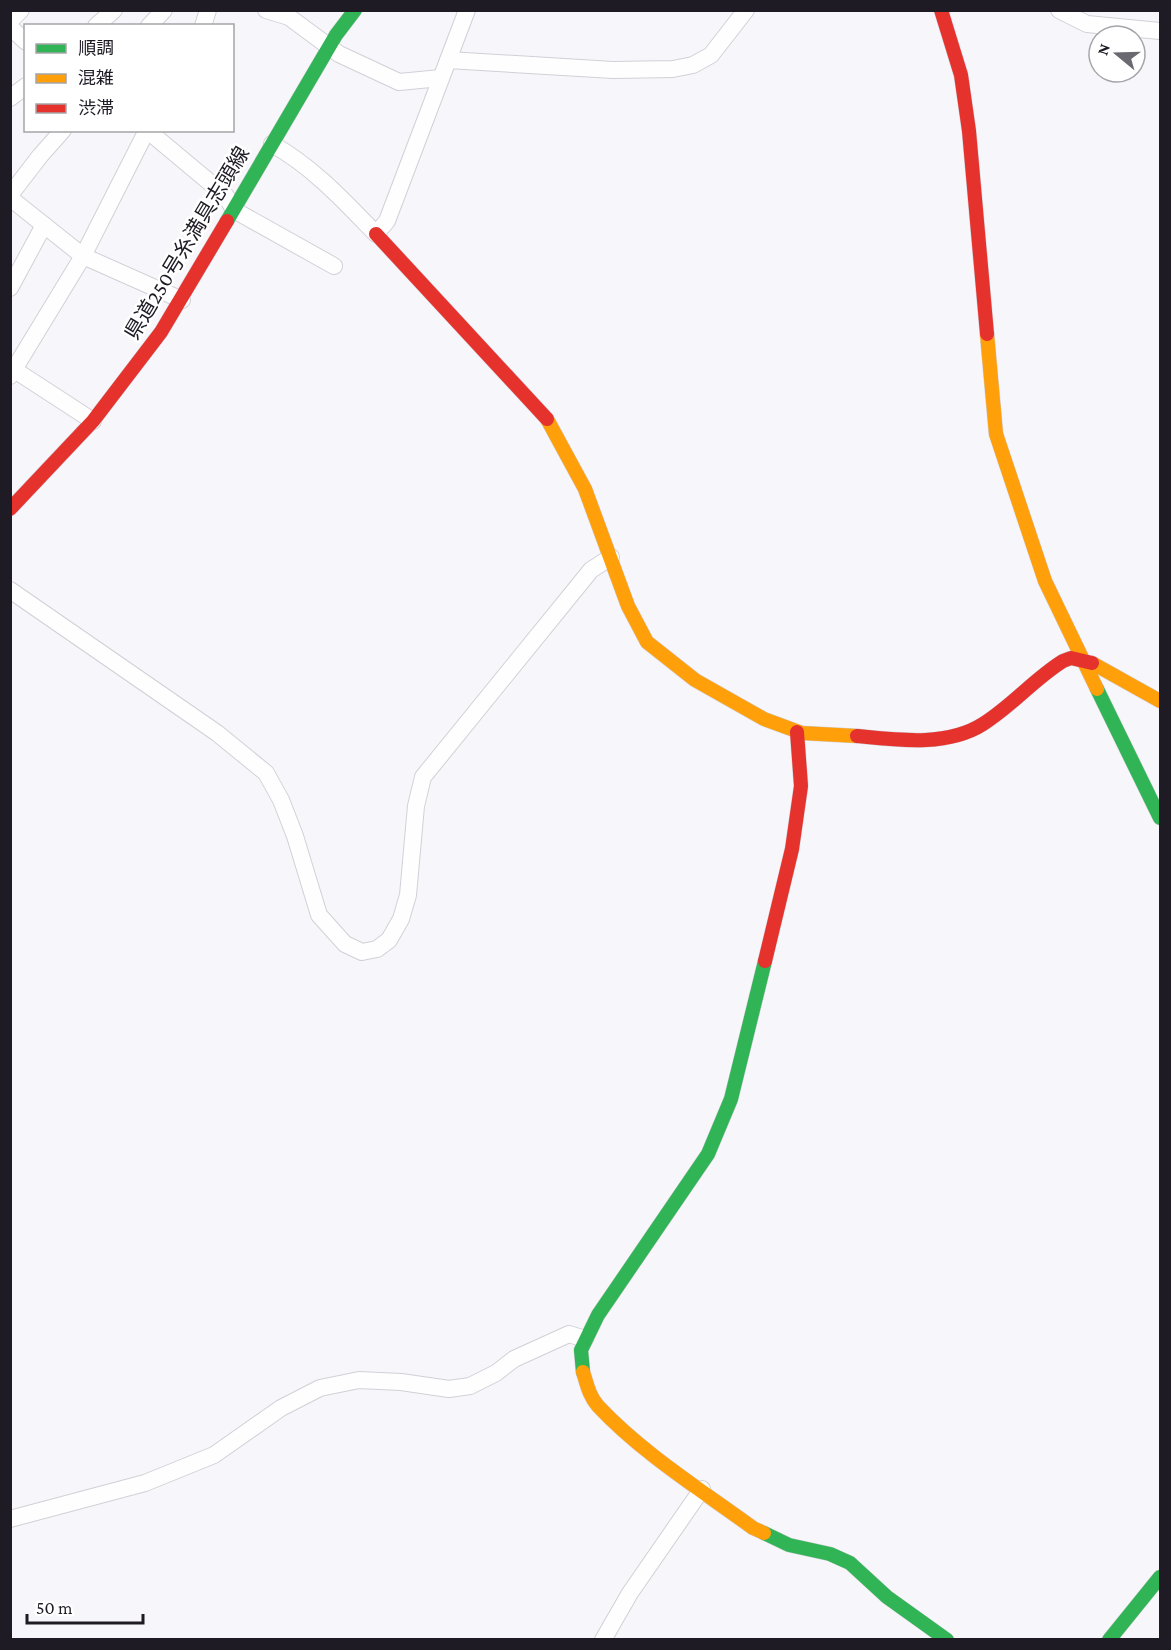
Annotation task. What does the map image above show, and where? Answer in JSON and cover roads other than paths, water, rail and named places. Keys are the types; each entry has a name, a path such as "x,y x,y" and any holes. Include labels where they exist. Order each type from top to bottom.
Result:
{"street":[{"path":"10,21 21,10"},
{"path":"98,24 114,10"},
{"path":"151,24 164,10"},
{"path":"266,10 289,17 324,40 329,47 399,82 441,78"},
{"name":"県道250号糸満具志頭線","path":"10,509 93,421 131,374 182,300 329,47 355,10"},
{"path":"376,234 387,221 467,10"},
{"path":"448,60 613,70 673,69 693,65 711,55 746,10"},
{"path":"940,10 961,75 969,131 996,434 1045,581 1161,818"},
{"path":"1059,10 1087,24 1161,31"},
{"path":"10,27 24,40"},
{"path":"10,98 24,88"},
{"path":"61,132 40,156 10,197 83,256 182,300"},
{"path":"93,421 12,371 83,256 146,132"},
{"path":"149,132 226,196 234,210 334,266"},
{"path":"272,144 289,153 322,179 540,408 562,440 638,624 658,654 686,675 763,718 797,732 872,738 917,739 956,735 990,720 1056,663 1071,658 1109,671 1161,701"},
{"path":"10,288 44,225"},
{"path":"10,590 217,733 266,773 285,809 319,915 345,944 363,952 377,949 389,940 401,919 408,895 416,806 423,777 591,570 610,557"},
{"path":"797,732 801,786 792,849 731,1100 708,1154 598,1316 581,1350 581,1365 589,1394 597,1405 648,1450 747,1523 771,1537 789,1545 830,1554 850,1563 887,1597 947,1640"},
{"path":"10,1519 145,1483 214,1455 281,1408 320,1388 359,1380 401,1382 448,1389 470,1386 496,1374 514,1359 569,1334 585,1339"},
{"path":"603,1640 630,1593 702,1489"},
{"path":"1109,1640 1161,1577"}]}
